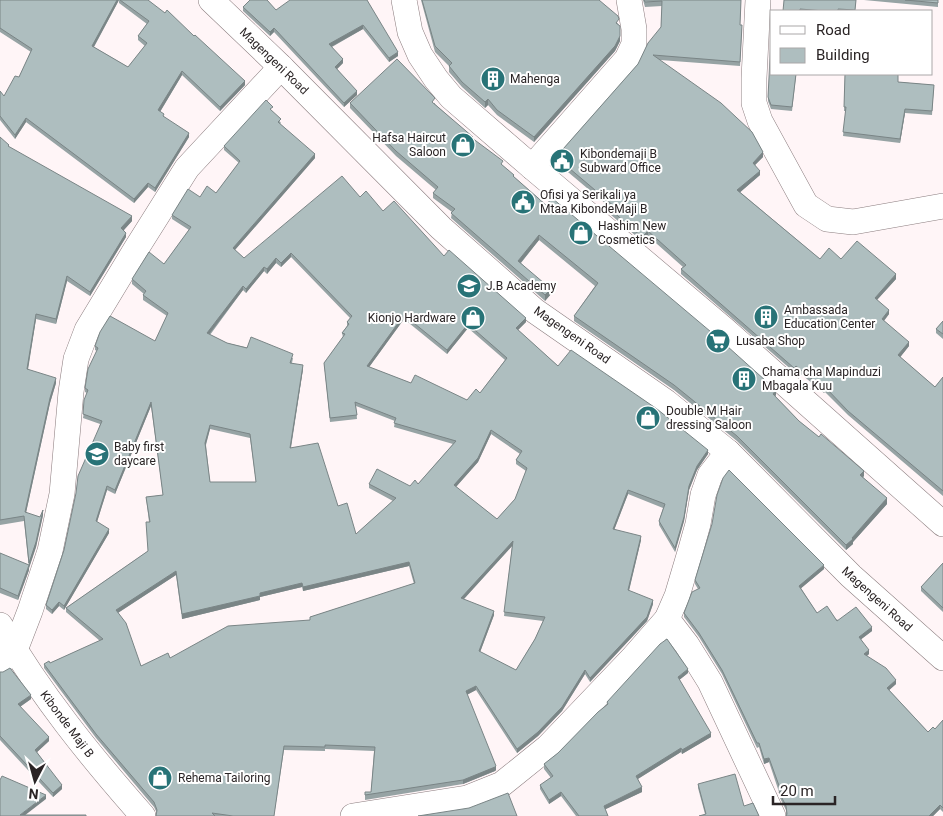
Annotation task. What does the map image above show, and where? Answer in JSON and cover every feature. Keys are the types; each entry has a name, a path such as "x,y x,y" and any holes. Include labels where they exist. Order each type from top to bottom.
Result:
{"street":[{"name":"Magengeni Road","path":"211,0 281,67 441,228 514,293 571,338 610,362 666,402 728,452 851,576 943,658"},
{"path":"404,0 410,32 420,55 451,97 726,330 943,524"},
{"path":"532,167 627,59 634,44 634,29 629,0"},
{"path":"758,0 754,103 760,121 806,205 827,219 853,222 943,206"},
{"path":"7,656 30,611 50,551 62,494 71,392 76,359 87,330 187,168 281,67"},
{"path":"352,816 467,798 502,784 548,747 666,619 677,596 698,524 703,495 710,476 728,452"},
{"path":"666,619 687,645 710,682 773,816"},
{"name":"Kibonde Maji B","path":"0,625 7,656 143,816"}],"building":[{"path":"0,0 117,0 92,46 128,67 147,43 138,36 149,21 120,0 148,0 165,13 167,10 245,81 220,107 182,71 158,110 164,114 163,116 189,133 155,188 148,183 134,199 26,118 15,135 0,116 0,91 4,96 15,76 19,77 32,49 0,28"},
{"path":"250,0 267,0 276,10 290,0 367,0 398,52 389,58 363,25 329,44 343,59 335,67 357,91 344,103 274,28 270,32 243,7"},
{"path":"422,0 599,0 618,16 619,19 616,23 620,26 620,36 615,46 534,137 497,110 488,99 485,102 462,82 449,66 452,63 435,46"},
{"path":"644,0 741,0 740,62 653,55 721,103 752,132 763,152 753,163 760,171 737,190 820,259 829,248 841,259 857,241 896,274 875,298 889,310 882,319 909,342 898,355 935,387 943,377 943,491 848,411 825,387 824,389 796,366 794,368 681,269 686,265 648,231 642,237 611,210 615,207 556,157 638,64 648,43 661,27 662,1 645,2"},
{"path":"784,0 856,0 855,10 783,10"},
{"path":"905,0 938,0 938,3"},
{"path":"770,58 770,75 796,75 792,107 771,105 768,97"},
{"path":"397,59 435,98 432,102 472,138 503,161 501,164 513,176 546,205 552,198 717,337 776,390 773,394 799,421 819,437 821,434 864,471 860,475 887,498 853,539 846,545 737,436 674,385 574,316 598,283 539,235 518,261 551,289 545,295 451,213 455,209 433,193 438,187 396,151 350,103"},
{"path":"845,75 898,75 898,82 934,85 932,111 905,109 900,139 843,132 846,107 844,107"},
{"path":"266,100 273,107 270,109 281,119 278,122 315,154 233,248 244,258 342,176 360,197 366,191 383,211 394,201 444,256 449,250 526,318 516,328 558,366 571,350 657,409 708,450 697,466 689,486 684,517 675,548 659,521 665,504 628,490 613,529 641,536 628,590 653,600 647,617 590,678 585,670 562,707 538,732 517,749 476,686 466,691 495,767 463,780 365,795 365,792 371,792 375,747 284,746 274,816 233,816 212,813 215,816 156,816 157,810 154,802 96,734 44,664 103,639 66,608 148,551 146,522 150,522 146,497 163,495 151,402 115,490 107,486 96,521 109,529 64,606 59,602 52,610 46,605 64,550 78,476 102,421 83,414 84,400 88,390 85,388 88,369 98,348 95,346 100,332 110,316 155,341 168,313 143,295 146,291 132,279 149,252 164,264 191,227 172,215 188,189 200,197 207,186 216,193 240,161 224,146","holes":["291,253 352,316 342,333 345,334 324,363 330,418 357,415 355,402 396,418 394,423 456,441 418,484 415,480 410,486 377,469 369,484 396,498 356,534 347,503 338,506 318,443 290,448 303,365 290,363 293,354 251,337 247,348 227,343 207,333 243,286 246,289 264,267 267,269 276,258 281,263","404,315 447,350 468,324 507,358 480,393 476,389 467,400 415,375 411,383 367,366","210,425 250,434 256,482 210,482 205,443","491,430 522,451 516,460 527,468 515,499 497,519 454,485 478,458","513,541 504,612 545,617 535,639 516,670 479,651 494,611 461,598","409,562 415,583 310,617 310,620 228,626 170,658 168,653 141,666 126,623 116,610 176,571 182,614 260,596 260,593 302,583 303,587"]},
{"path":"0,137 8,146 132,216 121,228 126,233 90,292 67,276 56,319 36,314 27,369 56,378 25,512 40,517 43,510 29,563 24,516 0,520"},
{"path":"943,321 943,334 936,329"},
{"path":"729,470 824,565 799,586 817,613 827,606 837,621 856,607 872,627 859,637 869,650 864,654 886,668 896,680 887,688 928,732 933,727 935,729 943,720 943,808 940,805 929,816 786,816 786,806 779,792 781,791 769,758 764,759 759,743 757,743 722,670 684,613 692,592 700,588 695,580 712,524 717,495 723,478"},
{"path":"0,553 29,565 18,596 0,588"},
{"path":"943,563 943,608 921,587"},
{"path":"667,639 688,669 678,677 711,733 682,750 681,748 636,776 642,787 604,806 608,816 579,816 561,792 549,800 540,785 553,776 544,764 558,753 608,704 607,702 660,644"},
{"path":"10,668 31,695 18,704 49,737 35,750 62,785 53,793 0,736 0,672"},
{"path":"735,774 744,806 753,803 759,816 699,816 706,814 698,784"},
{"path":"2,776 46,795 20,815 86,816 0,816 0,780"},
{"path":"508,793 517,816 418,816 469,808"}],"place":[{"name":"Mahenga","path":"493,79"},
{"name":"Hafsa Haircut Saloon","path":"463,145"},
{"name":"Kibondemaji B Subward Office","path":"562,161"},
{"name":"Ofisi ya Serikali ya Mtaa KibondeMaji B","path":"523,202"},
{"name":"Hashim New Cosmetics","path":"581,233"},
{"name":"J.B Academy","path":"469,286"},
{"name":"Ambassada Education Center","path":"766,317"},
{"name":"Kionjo Hardware","path":"473,318"},
{"name":"Lusaba Shop","path":"718,341"},
{"name":"Chama cha Mapinduzi Mbagala Kuu","path":"744,379"},
{"name":"Double M Hair dressing Saloon","path":"648,418"},
{"name":"Baby first daycare","path":"97,454"},
{"name":"Rehema Tailoring","path":"160,778"}]}
